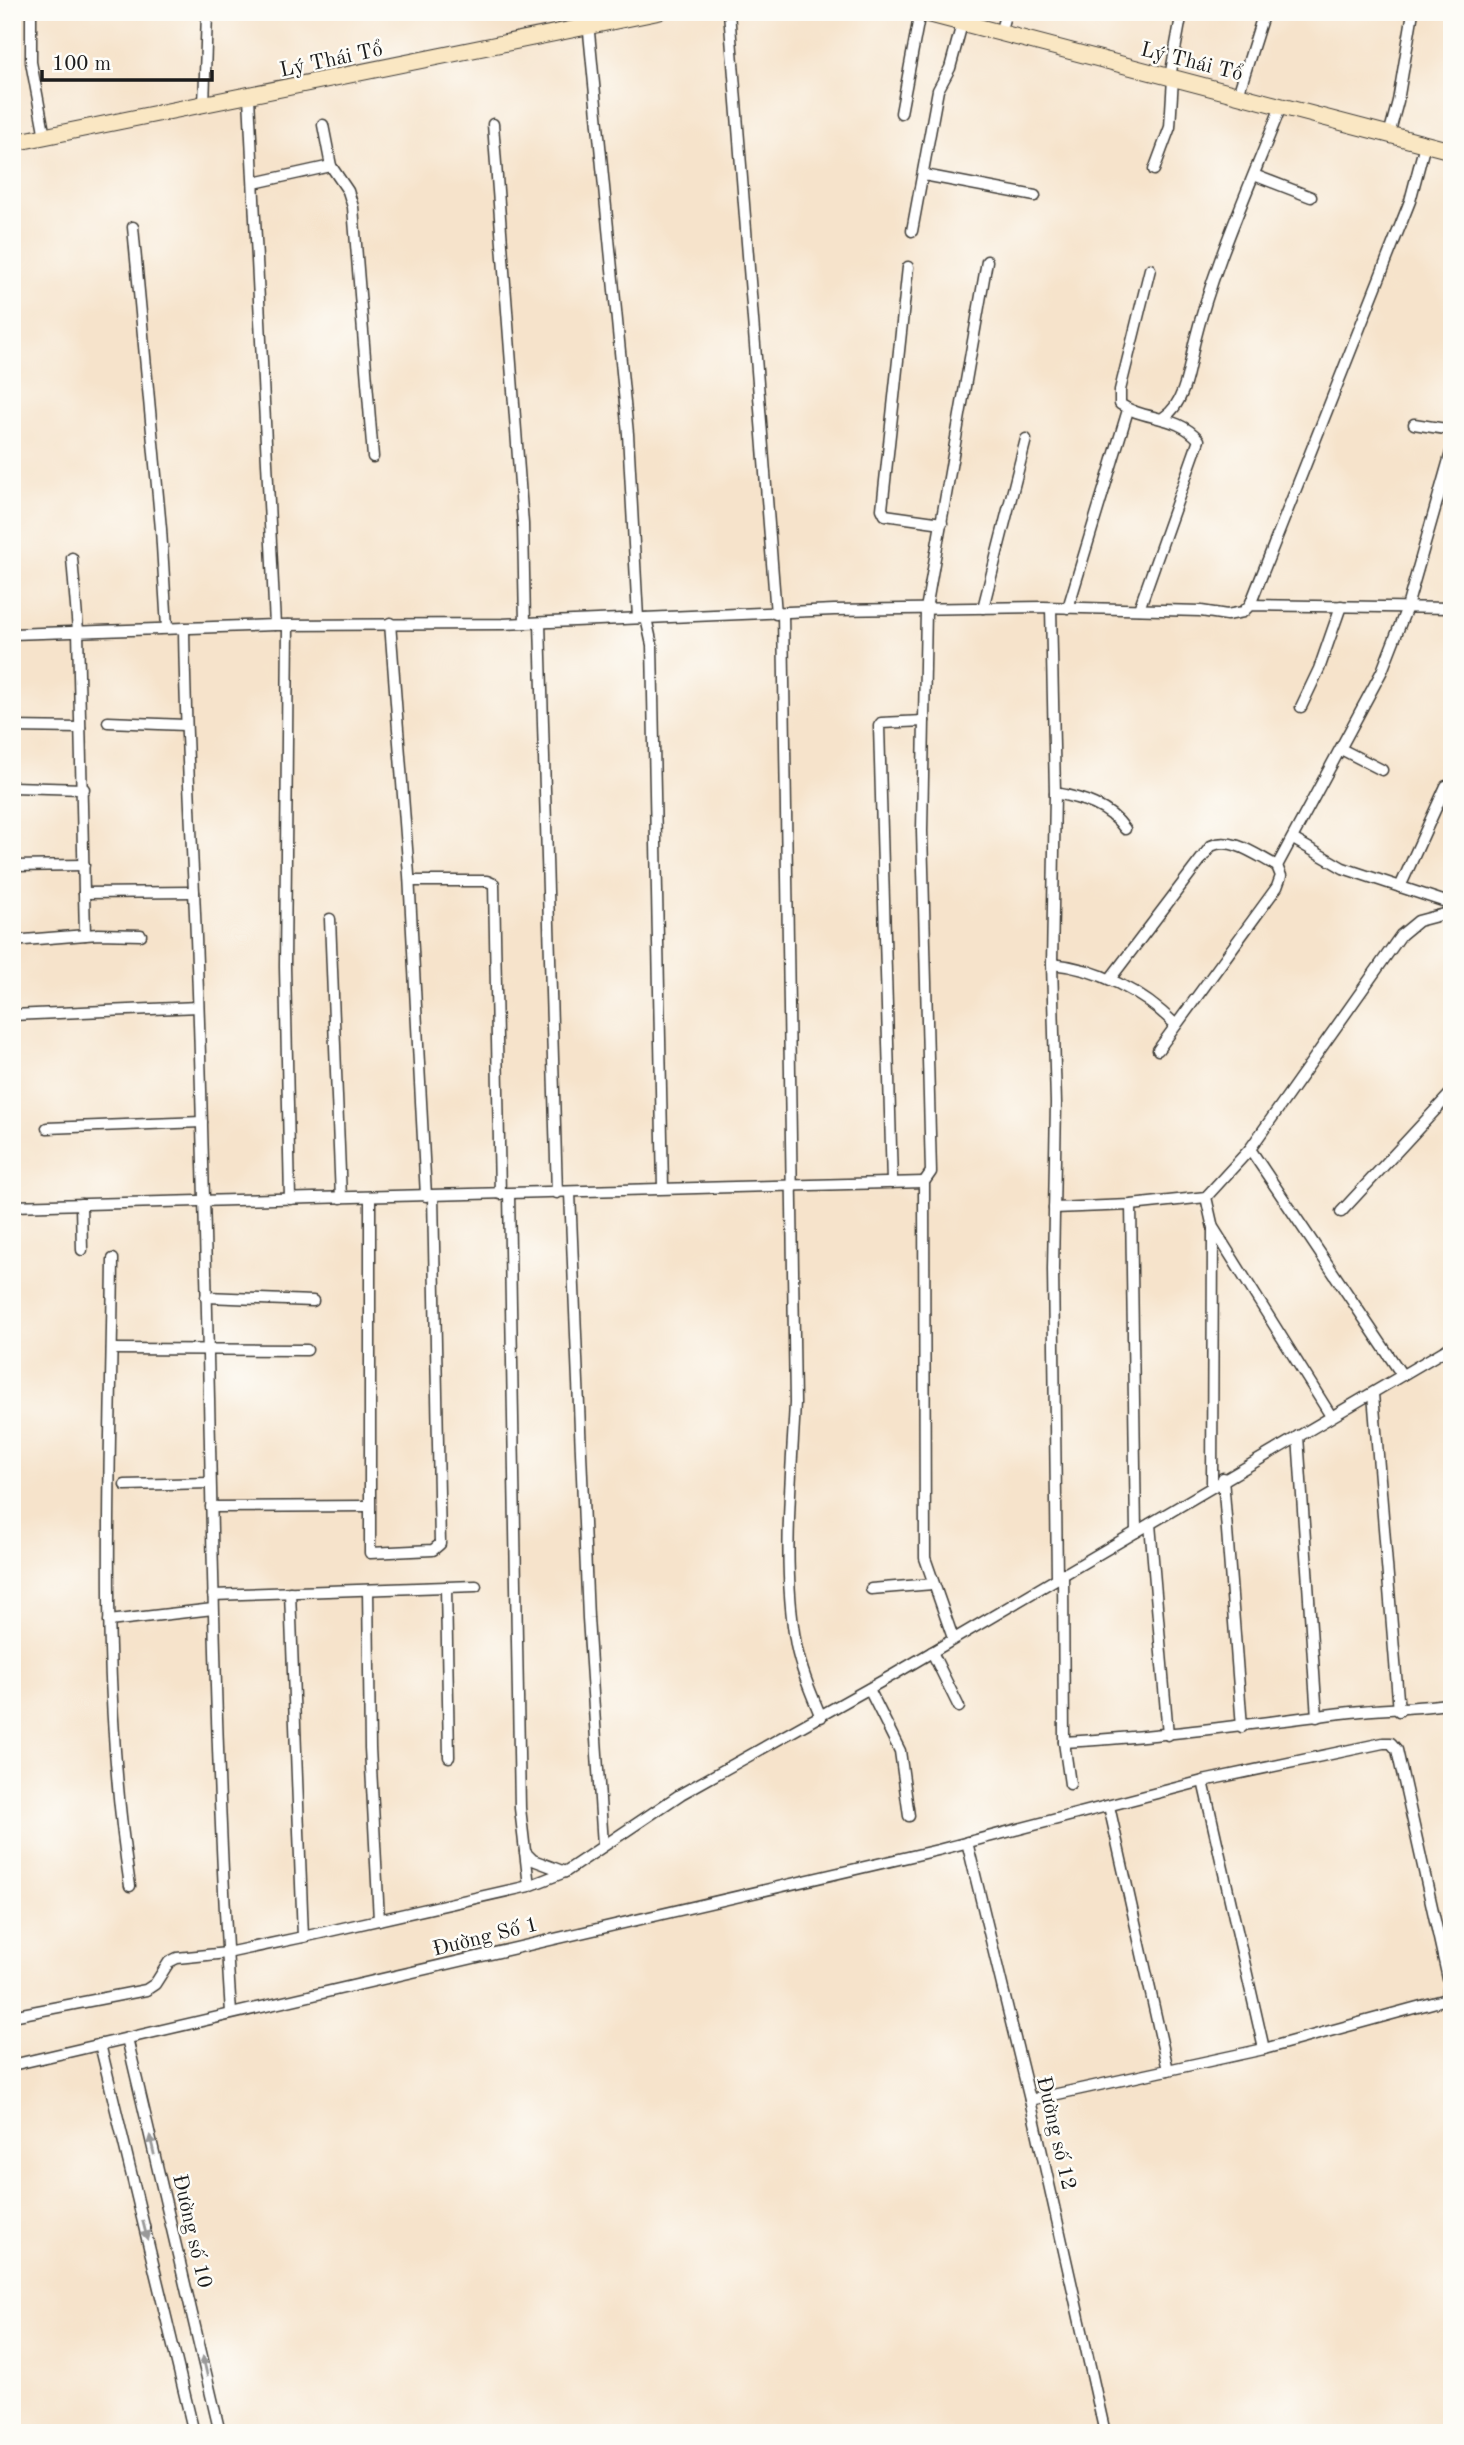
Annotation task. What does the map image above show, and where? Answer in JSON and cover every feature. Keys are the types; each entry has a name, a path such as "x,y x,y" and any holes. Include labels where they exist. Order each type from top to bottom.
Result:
{"main road":[{"name":"Lý Thái Tổ","path":"12,143 249,97 589,20 658,12"},
{"name":"Lý Thái Tổ","path":"924,13 1452,151"}],"street":[{"path":"32,12 32,62 46,137"},
{"path":"204,106 207,12"},
{"path":"729,12 780,614 795,1403 789,1528 791,1608 800,1662 821,1717"},
{"path":"1000,33 1006,12"},
{"path":"1154,170 1170,127 1171,78 1182,12"},
{"path":"1238,95 1264,12"},
{"path":"1389,135 1398,101 1413,12"},
{"path":"901,113 924,13"},
{"path":"589,20 628,434 642,618 652,645 663,1188"},
{"path":"912,231 938,90 950,68 962,23"},
{"path":"249,97 275,625"},
{"path":"1164,417 1172,412 1183,388 1204,305 1281,106"},
{"path":"493,124 523,524 525,623"},
{"path":"323,125 331,166 348,191 353,206 373,457"},
{"path":"12,634 275,625 525,623 926,609 1139,609 1201,611 1227,615 1243,612 1250,605 1410,201 1425,144"},
{"path":"254,183 331,166"},
{"path":"924,175 1035,196"},
{"path":"1254,175 1311,197"},
{"path":"133,227 161,529 167,628"},
{"path":"953,1638 926,1567 925,1544 924,1182 931,1172 922,831 926,609 987,261"},
{"path":"908,267 881,509 885,515 903,520 942,523"},
{"path":"1139,609 1199,440 1164,417 1128,410 1120,404 1120,390 1150,269"},
{"path":"1068,608 1128,410"},
{"path":"1415,424 1452,430"},
{"path":"983,608 1026,439"},
{"path":"1277,866 1382,671 1407,607 1452,449"},
{"path":"72,558 78,631 84,789 85,935"},
{"path":"1250,605 1452,608"},
{"path":"1301,707 1319,669 1341,606"},
{"path":"1051,608 1055,793 1052,964 1056,1103 1054,1208 1064,1742 1070,1784"},
{"path":"540,622 557,1193"},
{"path":"370,1197 370,1553 433,1550 440,1546 429,1196 410,881 390,623"},
{"path":"289,625 285,967 290,1199"},
{"path":"184,628 184,725 194,892 202,1122 213,1609 231,2013"},
{"path":"892,1182 879,726 881,723 924,721"},
{"path":"108,722 184,725"},
{"path":"12,727 80,728"},
{"path":"1341,749 1382,770"},
{"path":"1400,887 1446,786"},
{"path":"12,787 84,789"},
{"path":"1055,793 1088,801 1116,817 1125,829"},
{"path":"1293,839 1343,869 1452,904"},
{"path":"1110,979 1211,846 1223,841 1233,844 1277,866 1281,876 1277,887 1158,1050"},
{"path":"12,866 84,864"},
{"path":"410,881 487,881 494,884 520,1780 529,1886"},
{"path":"85,893 194,892"},
{"path":"1054,1208 1131,1205 1206,1197 1251,1149 1401,934 1418,921 1452,912"},
{"path":"330,919 341,1198"},
{"path":"12,941 141,934"},
{"path":"1052,964 1091,970 1110,979 1175,1024"},
{"path":"12,1015 198,1007"},
{"path":"1341,1212 1452,1093"},
{"path":"47,1128 202,1122"},
{"path":"1251,1149 1402,1375"},
{"path":"12,1206 924,1182"},
{"path":"570,1192 588,1618 603,1845"},
{"path":"1206,1197 1213,1228 1212,1486"},
{"path":"81,1204 82,1250"},
{"path":"1131,1205 1136,1532"},
{"path":"1213,1228 1331,1416"},
{"path":"113,1259 109,1621 117,1804 130,1886"},
{"path":"206,1297 313,1301"},
{"path":"12,2016 146,1990 155,1984 169,1962 177,1958 227,1953 303,1937 529,1886 565,1872 681,1794 821,1717 1150,1524 1223,1478 1373,1394 1452,1346"},
{"path":"112,1349 307,1350"},
{"path":"1373,1394 1399,1711"},
{"path":"1298,1436 1317,1717"},
{"path":"1223,1478 1242,1727"},
{"path":"125,1485 210,1483"},
{"path":"211,1507 368,1506"},
{"path":"1150,1524 1168,1735"},
{"path":"871,1589 933,1584"},
{"path":"213,1595 476,1586"},
{"path":"446,1587 449,1757"},
{"path":"368,1590 370,1748 379,1920"},
{"path":"290,1592 303,1937"},
{"path":"109,1621 213,1609"},
{"path":"932,1652 959,1707"},
{"path":"869,1689 900,1751 909,1816"},
{"path":"1064,1742 1168,1735 1452,1703"},
{"name":"Đường Số 1","path":"12,2065 967,1842 1203,1781 1391,1743 1397,1750 1448,1983 1447,1999 1264,2049"},
{"path":"1030,2100 1264,2049 1203,1781"},
{"path":"1109,1806 1168,2070"},
{"name":"Đường số 12","path":"967,1842 1030,2100 1105,2433"},
{"path":"525,1852 533,1860 565,1872"},
{"name":"Đường số 10","path":"127,2038 220,2433"},
{"path":"100,2045 194,2433"}]}
